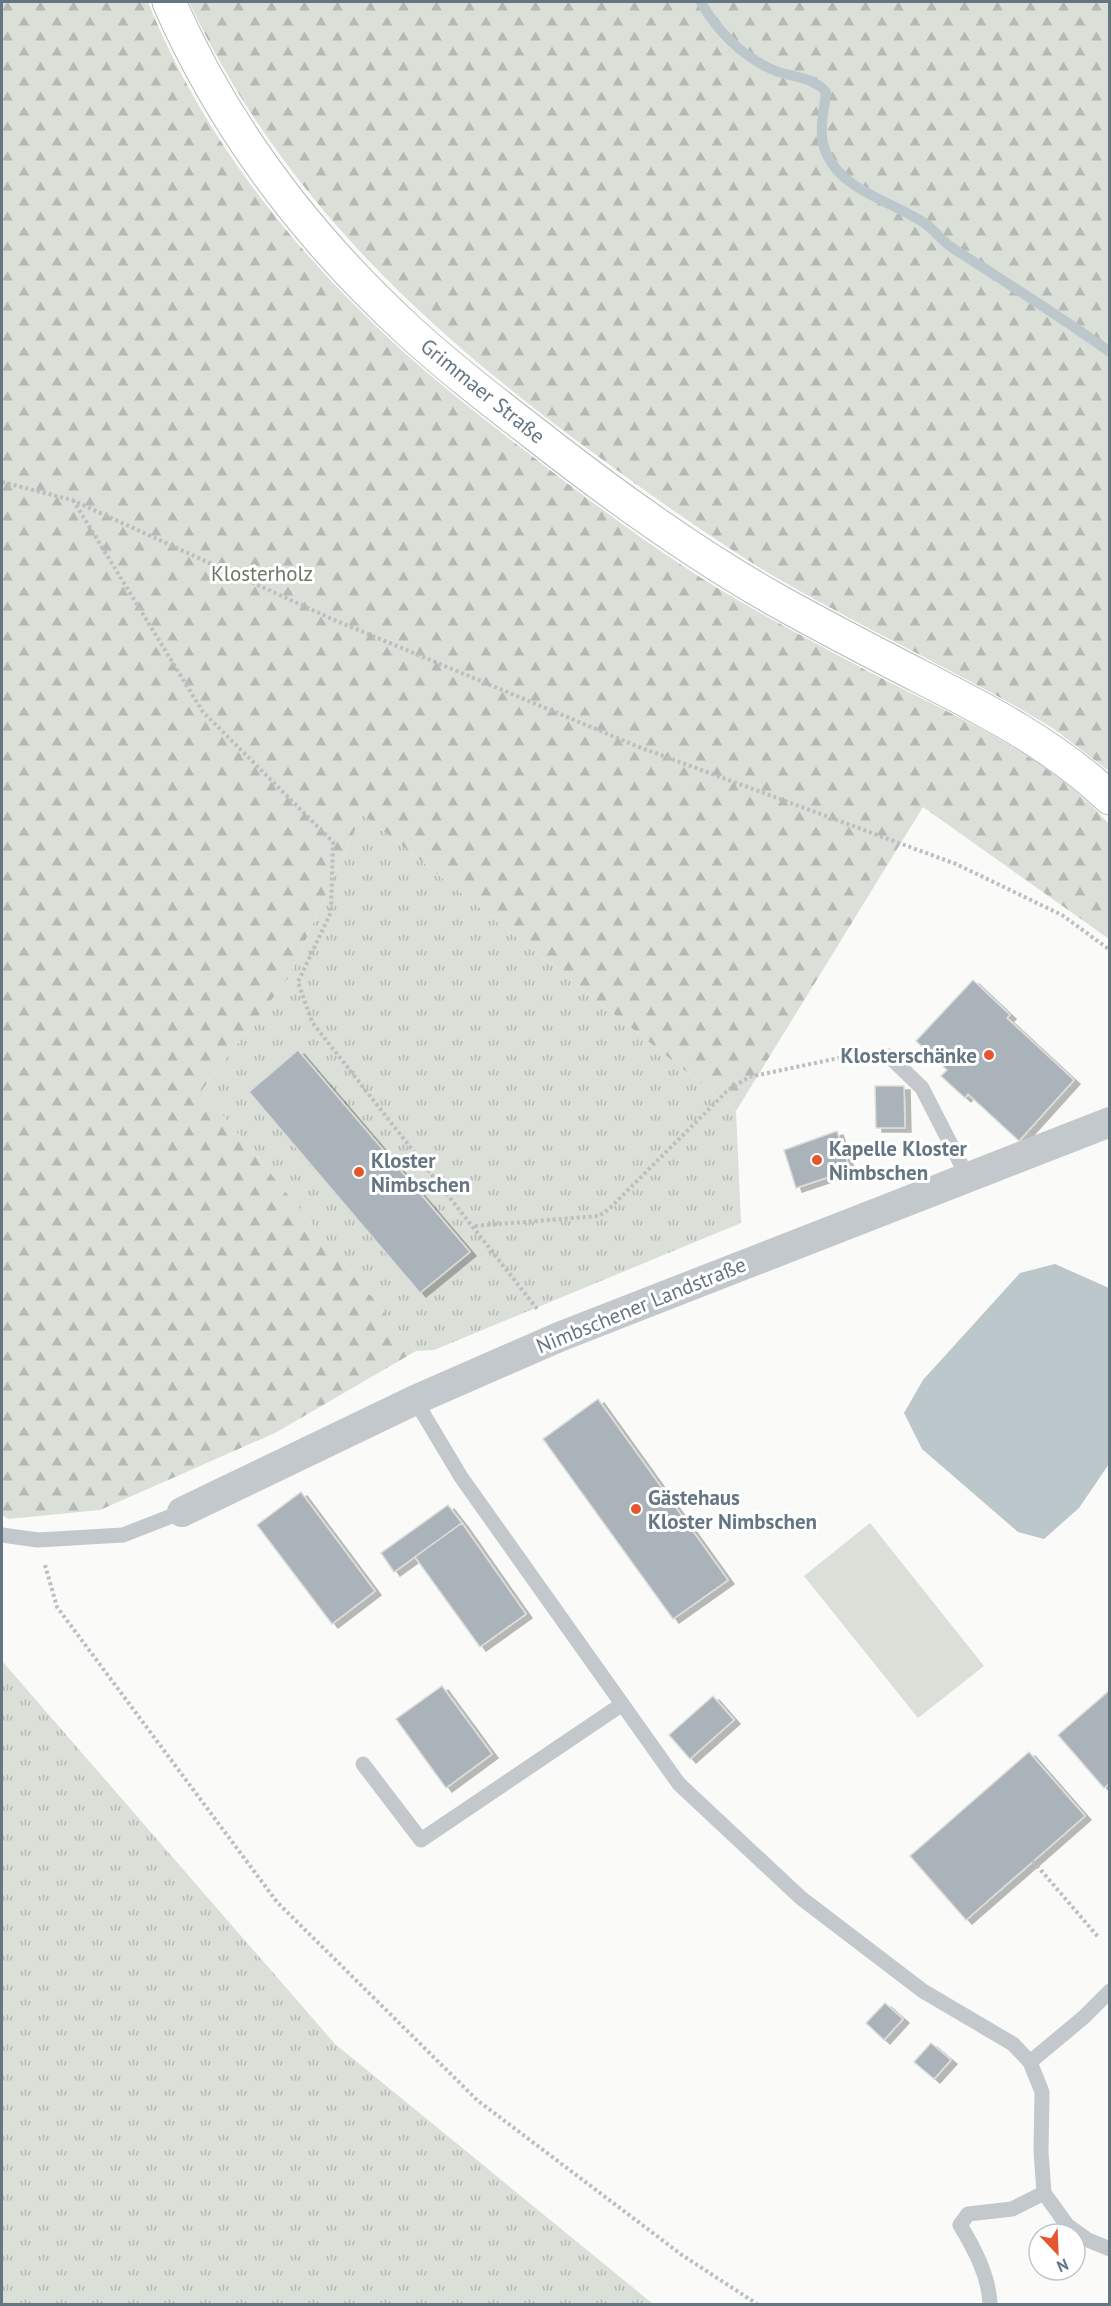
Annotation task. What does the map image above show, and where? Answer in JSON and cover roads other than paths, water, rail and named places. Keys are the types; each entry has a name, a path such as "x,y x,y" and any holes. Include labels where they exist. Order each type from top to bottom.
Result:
{"main road":[{"name":"Grimmaer Straße","path":"169,2 209,84 274,184 316,236 410,332 491,399 660,528 768,596 960,697 1043,744 1110,798"}],"street":[{"name":"Nimbschener Landstraße","path":"182,1512 415,1400 559,1337 1110,1122"}],"lane":[{"path":"889,1056 921,1088 968,1178"},
{"path":"415,1400 461,1478 679,1784 801,1898 923,1992 1013,2044 1030,2061 1042,2092 1041,2152 1044,2193 1066,2225 1088,2240 1110,2249"},
{"path":"2,1535 38,1540 123,1534 182,1512"},
{"path":"363,1764 421,1840 621,1705"},
{"path":"1030,2061 1084,2017 1110,1991"},
{"path":"990,2304 975,2250 960,2225 968,2214 1012,2209 1044,2193"}],"waterway":[{"path":"701,2 730,41 750,57 778,72 814,82 826,92 822,139 827,155 846,179 872,196 915,217 950,247 1110,352"}],"place":[{"name":"Klosterschänke","path":"989,1055"},
{"name":"Kapelle Kloster Nimbschen","path":"817,1160"},
{"name":"Kloster Nimbschen","path":"359,1172"},
{"name":"Gästehaus Kloster Nimbschen","path":"636,1509"}],"park label":[{"name":"Klosterholz","path":"262,573"}]}
